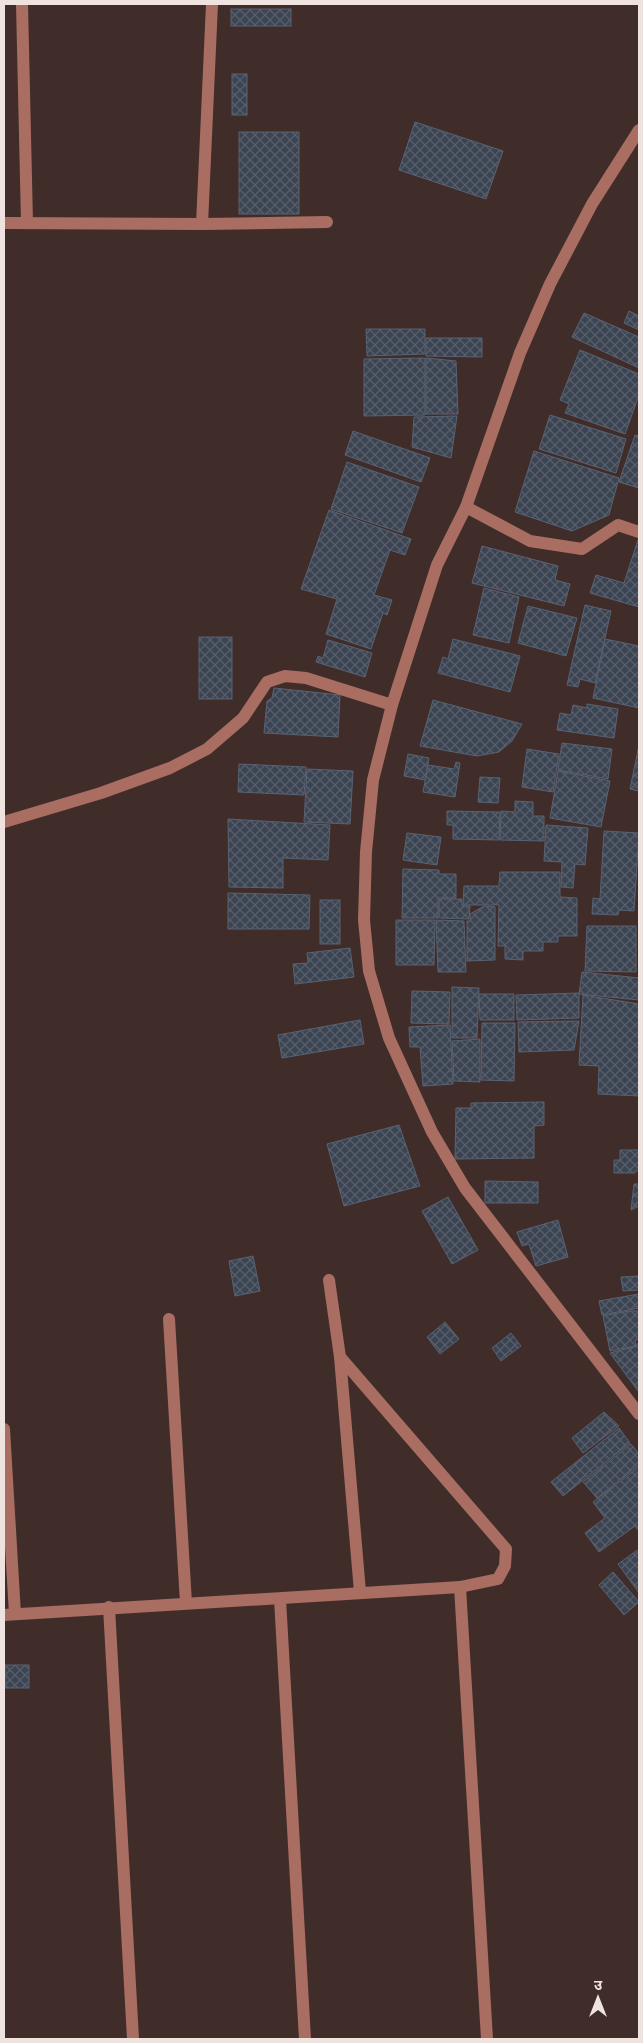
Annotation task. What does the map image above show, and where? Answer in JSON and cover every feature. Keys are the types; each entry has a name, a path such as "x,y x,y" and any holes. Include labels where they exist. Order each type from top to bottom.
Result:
{"street":[{"path":"22,4 27,223"},
{"path":"202,224 212,4"},
{"path":"637,1410 466,1188 432,1132 389,1038 369,971 364,920 366,852 373,780 392,705 437,564 466,507 520,353 550,284 592,204 639,130"},
{"path":"4,223 202,224 328,222"},
{"path":"466,507 530,541 582,550 618,525 639,532"},
{"path":"4,822 101,794 170,768 207,749 243,718 268,682 285,676 306,678 392,705"},
{"path":"329,1280 340,1357 360,1592"},
{"path":"170,1319 186,1603"},
{"path":"4,1429 9,1615 110,1607 280,1599 460,1586 498,1579 505,1566 506,1550 340,1357"},
{"path":"460,1586 487,2039"},
{"path":"280,1599 304,2039"},
{"path":"110,1607 133,2039"}],"building":[{"path":"231,9 291,9 291,26 231,26"},
{"path":"232,74 247,74 247,115 232,115"},
{"path":"415,122 503,151 486,199 399,170"},
{"path":"239,132 299,132 299,214 239,214"},
{"path":"629,311 639,316 639,330 624,323"},
{"path":"584,313 639,337 639,368 572,337"},
{"path":"366,329 425,329 425,354 367,356"},
{"path":"426,338 482,338 482,357 426,356"},
{"path":"580,350 639,374 639,395 625,434 565,413 569,404 560,400"},
{"path":"425,358 425,415 364,416 364,359"},
{"path":"426,358 456,361 458,414 426,414"},
{"path":"550,415 626,439 616,473 539,449"},
{"path":"457,416 451,458 412,447 414,417"},
{"path":"353,431 430,458 421,482 345,455"},
{"path":"635,435 639,436 639,488 619,482"},
{"path":"534,451 619,478 609,515 572,531 515,512"},
{"path":"347,462 419,487 402,533 331,509"},
{"path":"329,510 411,539 405,555 390,550 374,595 392,600 387,615 383,613 371,649 326,634 337,599 301,589"},
{"path":"639,537 639,607 590,593 596,575 624,583"},
{"path":"482,546 558,566 555,580 570,584 564,606 472,583"},
{"path":"484,588 519,597 509,643 473,635"},
{"path":"585,605 611,611 595,683 580,679 578,687 567,685"},
{"path":"528,606 577,618 566,656 518,643"},
{"path":"199,637 232,637 232,699 199,699"},
{"path":"453,639 520,656 510,692 438,673 443,657 448,659"},
{"path":"605,639 639,646 639,708 593,698"},
{"path":"328,640 372,653 365,677 316,662 318,656 323,658"},
{"path":"274,688 340,695 338,737 264,733 267,701 272,698"},
{"path":"433,700 522,724 512,741 499,752 477,756 420,746"},
{"path":"587,704 618,709 614,738 557,730 560,713 571,715 573,705 587,708"},
{"path":"562,743 612,749 608,779 558,770"},
{"path":"639,745 639,791 630,789"},
{"path":"527,749 559,754 553,792 522,787"},
{"path":"408,754 429,758 425,780 404,776"},
{"path":"456,762 460,763 455,797 423,792 428,765 454,769"},
{"path":"239,764 306,767 304,795 238,792"},
{"path":"307,769 353,771 350,824 304,822"},
{"path":"558,771 610,781 601,827 550,818"},
{"path":"480,777 500,778 498,803 478,802"},
{"path":"515,801 533,802 533,816 544,816 544,841 500,840 501,811 515,812"},
{"path":"447,811 500,812 499,840 453,839 453,825 447,825"},
{"path":"228,819 330,825 328,860 283,858 283,888 229,887"},
{"path":"546,825 588,828 585,865 575,864 573,888 561,887 562,862 544,861"},
{"path":"604,831 639,833 634,911 619,910 618,915 592,914 593,898 600,899"},
{"path":"407,833 441,837 437,865 403,860"},
{"path":"403,869 439,870 439,874 456,874 456,898 438,898 438,918 402,918"},
{"path":"500,872 560,872 560,897 577,898 577,936 558,936 558,942 543,942 543,951 523,951 523,960 505,959 505,946 498,946 499,905 463,905 464,886 499,886"},
{"path":"228,893 310,895 309,929 228,929"},
{"path":"439,899 462,899 462,906 470,906 469,919 439,918"},
{"path":"320,900 340,900 340,944 320,944"},
{"path":"484,906 495,907 495,960 467,961 467,921 470,921 470,914"},
{"path":"396,920 435,920 434,965 396,965"},
{"path":"436,920 464,921 466,972 438,972"},
{"path":"587,926 636,926 636,972 585,971"},
{"path":"350,948 354,977 295,984 293,964 308,963 307,953"},
{"path":"582,972 639,978 639,1000 579,994"},
{"path":"452,987 479,988 477,1038 452,1038"},
{"path":"412,991 450,992 449,1024 411,1023"},
{"path":"579,993 579,1018 517,1020 516,995"},
{"path":"479,994 514,994 514,1020 480,1020"},
{"path":"583,995 639,1004 639,1096 598,1094 599,1066 579,1065"},
{"path":"360,1020 364,1044 282,1058 278,1035"},
{"path":"579,1021 574,1050 519,1052 518,1022"},
{"path":"482,1023 515,1023 514,1081 481,1080"},
{"path":"450,1025 453,1084 423,1086 420,1047 410,1047 409,1027"},
{"path":"480,1039 480,1082 454,1081 452,1041"},
{"path":"544,1102 544,1125 534,1126 534,1158 455,1159 456,1108 471,1108 471,1103"},
{"path":"399,1125 420,1186 344,1206 327,1144"},
{"path":"620,1150 639,1150 639,1171 635,1171 635,1173 614,1173 614,1160 620,1160"},
{"path":"485,1181 538,1182 538,1203 485,1203"},
{"path":"634,1184 639,1184 639,1206 631,1210"},
{"path":"448,1197 478,1250 452,1264 422,1211"},
{"path":"558,1220 568,1257 536,1266 529,1244 522,1246 517,1232"},
{"path":"253,1256 260,1291 235,1296 229,1261"},
{"path":"639,1276 639,1290 623,1291 621,1277"},
{"path":"639,1294 639,1308 602,1315 599,1301"},
{"path":"639,1311 639,1339 635,1340 636,1346 610,1351 603,1316"},
{"path":"445,1322 459,1339 440,1354 427,1337"},
{"path":"511,1333 521,1346 501,1361 492,1348"},
{"path":"639,1343 638,1391 610,1353 637,1346"},
{"path":"604,1412 619,1426 583,1453 572,1438"},
{"path":"619,1428 630,1443 563,1496 551,1482"},
{"path":"631,1444 639,1454 639,1465 597,1498 583,1482"},
{"path":"639,1467 639,1531 635,1526 599,1552 585,1533 605,1518 593,1502"},
{"path":"639,1549 639,1593 618,1564"},
{"path":"613,1572 639,1602 624,1615 599,1585"},
{"path":"5,1665 29,1665 29,1688 5,1688"}]}
